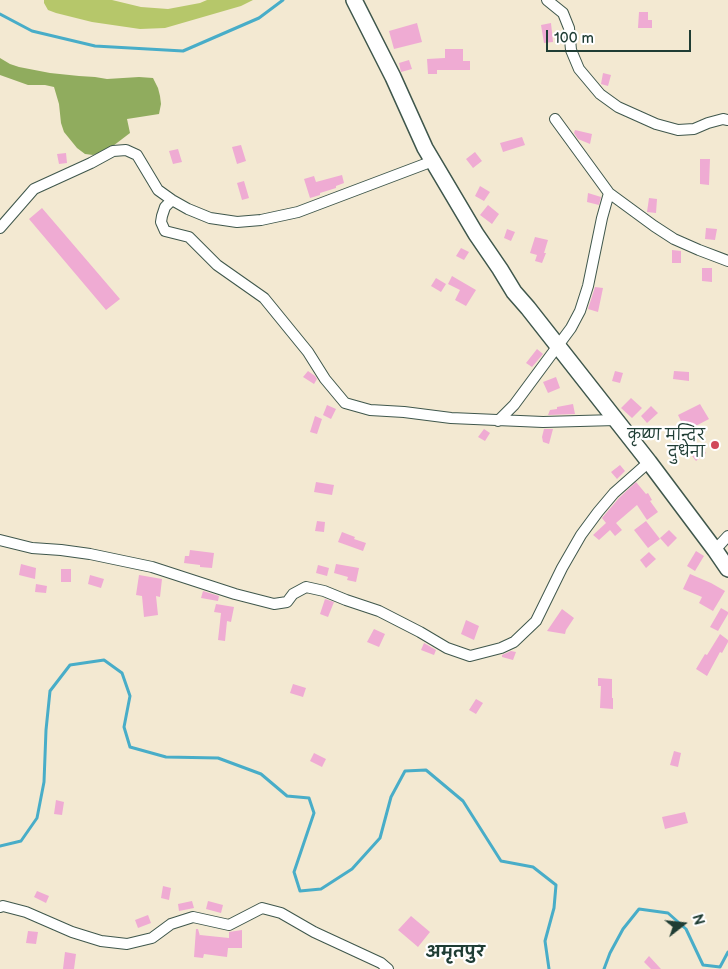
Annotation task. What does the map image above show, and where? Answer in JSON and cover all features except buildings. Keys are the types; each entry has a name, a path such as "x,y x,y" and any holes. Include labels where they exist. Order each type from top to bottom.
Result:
{"main road":[{"path":"354,1 392,76 425,148 476,234 514,292 649,462 728,569"}],"street":[{"path":"548,0 563,13 569,28 571,50 580,69 600,94 618,107 656,124 678,130 694,129 723,119 728,120"},
{"path":"555,119 610,193 674,239 728,261"},
{"path":"0,228 34,189 113,151 126,150 137,155 158,190 172,200 210,218 237,222 260,220 298,212 433,161"},
{"path":"498,421 514,405 571,328 580,311 588,286 602,218 610,193"},
{"path":"172,200 165,207 162,216 165,231 188,237 217,265 264,298 308,352 325,379 345,402 370,410 451,418 543,422 616,420"},
{"path":"0,540 32,548 90,554 152,567 234,594 274,604 287,602 293,594 306,587 324,591 379,611 447,648 470,656 501,648 514,642 536,621 580,535 614,492 649,462"},
{"path":"715,550 728,536"},
{"path":"0,907 26,912 46,922 101,941 127,944 152,938 171,924 193,917 229,925 262,908 281,913 314,932 381,963 388,969"}],"green space":[{"path":"44,0 112,0 141,7 168,9 207,0 253,0 241,6 165,28 140,29 92,22 56,13 48,10"},
{"path":"0,58 19,67 50,73 107,79 153,78 160,96 159,114 127,119 130,133 109,149 93,155 85,154 77,148 64,132 54,87 28,85 0,75"}],"waterway":[{"path":"0,14 32,31 95,46 183,51 259,18 283,0"},
{"path":"0,846 21,841 37,818 44,782 50,691 70,665 104,660 122,673 130,696 124,727 130,747 166,757 218,758 261,774 287,796 309,798 314,813 294,872 300,891 321,889 352,869 380,838 391,797 405,771 426,770 463,801 501,861 533,867 556,885 554,908 545,941 549,969"},
{"path":"604,969 623,929 639,909 668,913 686,929 703,965 720,967 728,952"}],"place":[{"name":"कृष्ण मन्दिर दुधेना","path":"715,445"}],"district":[{"name":"अमृतपुर","path":"455,953"}]}
